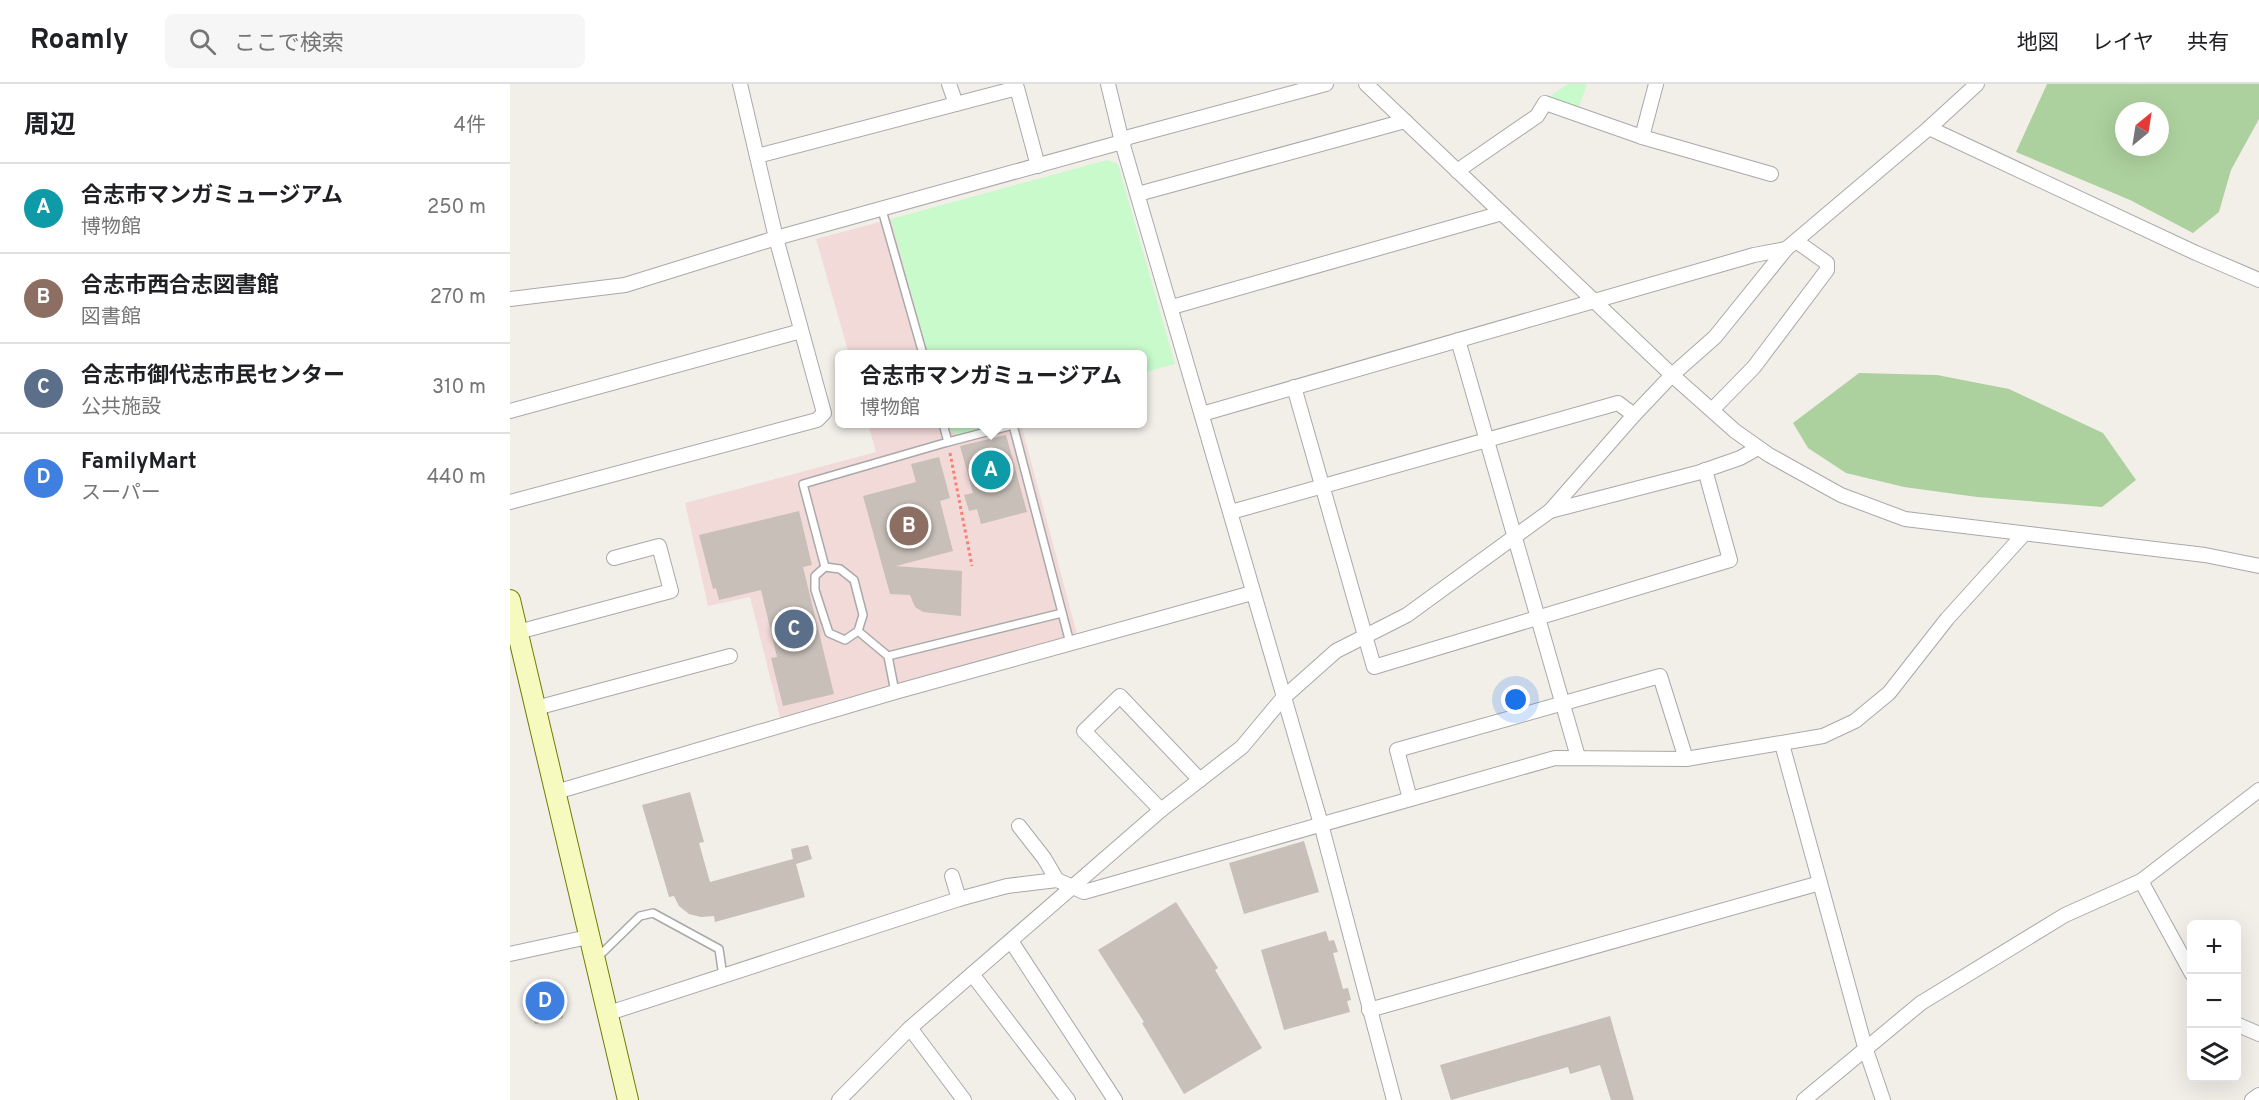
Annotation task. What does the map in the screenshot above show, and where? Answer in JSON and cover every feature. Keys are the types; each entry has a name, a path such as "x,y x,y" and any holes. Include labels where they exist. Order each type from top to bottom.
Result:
{"street":[{"path":"510,502 817,420 824,413 776,238 740,84"},
{"path":"949,84 956,104"},
{"path":"1108,84 1122,142 1231,512 1282,699 1321,824 1394,1100"},
{"path":"510,299 625,285 776,238 1122,142 1129,137 1326,84"},
{"path":"1366,84 1672,375 1712,410 1758,448 1841,495 1905,519 2205,555 2259,566"},
{"path":"1642,137 1656,84"},
{"path":"841,1099 910,1028 1074,888 1161,810 1242,747 1282,699 1336,651 1407,615 1550,510 1672,375 1715,338 1791,245 1929,128 1977,84"},
{"path":"757,156 1017,88 1038,166"},
{"path":"1457,171 1537,116 1545,103 1642,137 1771,174"},
{"path":"1138,194 1405,121"},
{"path":"1929,128 2196,254 2259,280"},
{"path":"1172,308 1502,213"},
{"path":"1202,414 1791,245 1827,263 1827,270 1754,367 1712,410"},
{"path":"510,411 801,331"},
{"path":"1458,340 1578,757"},
{"path":"1294,387 1374,667 1730,560 1706,470"},
{"path":"1231,512 1618,403 1634,415"},
{"path":"1550,510 1706,470 1740,458 1758,448"},
{"path":"606,1014 959,899 1007,886 1057,880 1084,892 1556,758 1686,759 1823,736 1855,721 1889,693 1947,619 2024,534"},
{"path":"518,632 671,591 659,546 614,558"},
{"path":"556,792 896,692 1252,593"},
{"path":"510,600 628,1100"},
{"path":"536,708 730,656"},
{"path":"1410,799 1398,750 1562,701 1660,676 1686,759"},
{"path":"1161,810 1084,731 1120,696 1200,780"},
{"path":"1782,744 1865,1047 1883,1100"},
{"path":"1804,1100 1865,1047 1921,1003 2065,915 2141,881 2259,790"},
{"path":"1019,826 1044,858 1057,880"},
{"path":"952,876 959,899"},
{"path":"2141,881 2187,965"},
{"path":"1369,1010 1820,883"},
{"path":"510,954 588,937"},
{"path":"1011,941 1115,1100"},
{"path":"972,974 1068,1100"},
{"path":"2241,1026 2259,1034"},
{"path":"910,1028 964,1100"},
{"path":"2252,1100 2259,1095"}],"lane":[{"path":"882,210 922,350"},
{"path":"944,428 948,442"},
{"path":"825,567 803,484 1002,428"},
{"path":"1014,428 1070,643"},
{"path":"825,567 840,568 854,580 863,615 858,631 845,640 829,633 815,590 815,576 825,567"},
{"path":"888,656 1062,613"},
{"path":"858,631 888,656 896,692"},
{"path":"594,961 640,916 654,913 719,949 723,976"}],"path":[{"path":"948,442 972,566"}],"shaded area":[{"path":"891,219 927,350 848,350 816,239"},
{"path":"869,428 948,428 958,435 983,428 1022,428 1077,634 781,721 750,597 708,606 685,503 876,452"}],"green space":[{"path":"1568,84 1587,84 1578,110 1546,99"},
{"path":"2047,84 2259,84 2259,119 2231,170 2219,212 2193,233 2130,200 2016,152"},
{"path":"1107,160 1118,164 1175,364 1147,372 1147,350 927,350 891,219"},
{"path":"1859,373 1937,375 2009,389 2103,433 2136,480 2102,507 1977,497 1904,487 1846,473 1808,448 1793,423"},
{"path":"949,428 983,428 958,435"}],"building":[{"path":"1006,435 1027,512 981,524 977,509 969,511 964,495 973,493 960,446"},
{"path":"939,457 950,498 940,501 953,551 896,566 962,571 961,616 923,612 915,607 910,595 890,594 863,496 916,482 911,464"},
{"path":"799,511 812,565 803,567 834,694 783,706 771,658 777,657 761,590 719,600 716,588 713,589 699,535"},
{"path":"690,792 704,842 699,843 710,882 793,859 791,849 808,845 812,859 796,864 805,897 715,922 714,916 701,917 689,914 679,906 674,896 669,897 642,805"},
{"path":"1304,841 1319,892 1244,914 1229,863"},
{"path":"1176,902 1218,968 1215,970 1262,1048 1184,1094 1142,1023 1144,1022 1098,950"},
{"path":"1326,931 1329,941 1334,940 1338,952 1333,953 1343,989 1348,988 1351,1000 1347,1001 1350,1012 1284,1030 1261,950"},
{"path":"557,982 563,1018 535,1024 527,988"},
{"path":"1610,1016 1634,1100 1611,1100 1600,1065 1570,1074 1568,1067 1451,1100 1440,1065"}],"place":[{"name":"合志市マンガミュージアム","path":"991,470"},
{"name":"合志市西合志図書館","path":"909,526"},
{"name":"合志市御代志市民センター","path":"794,629"},
{"name":"FamilyMart","path":"545,1001"}]}
